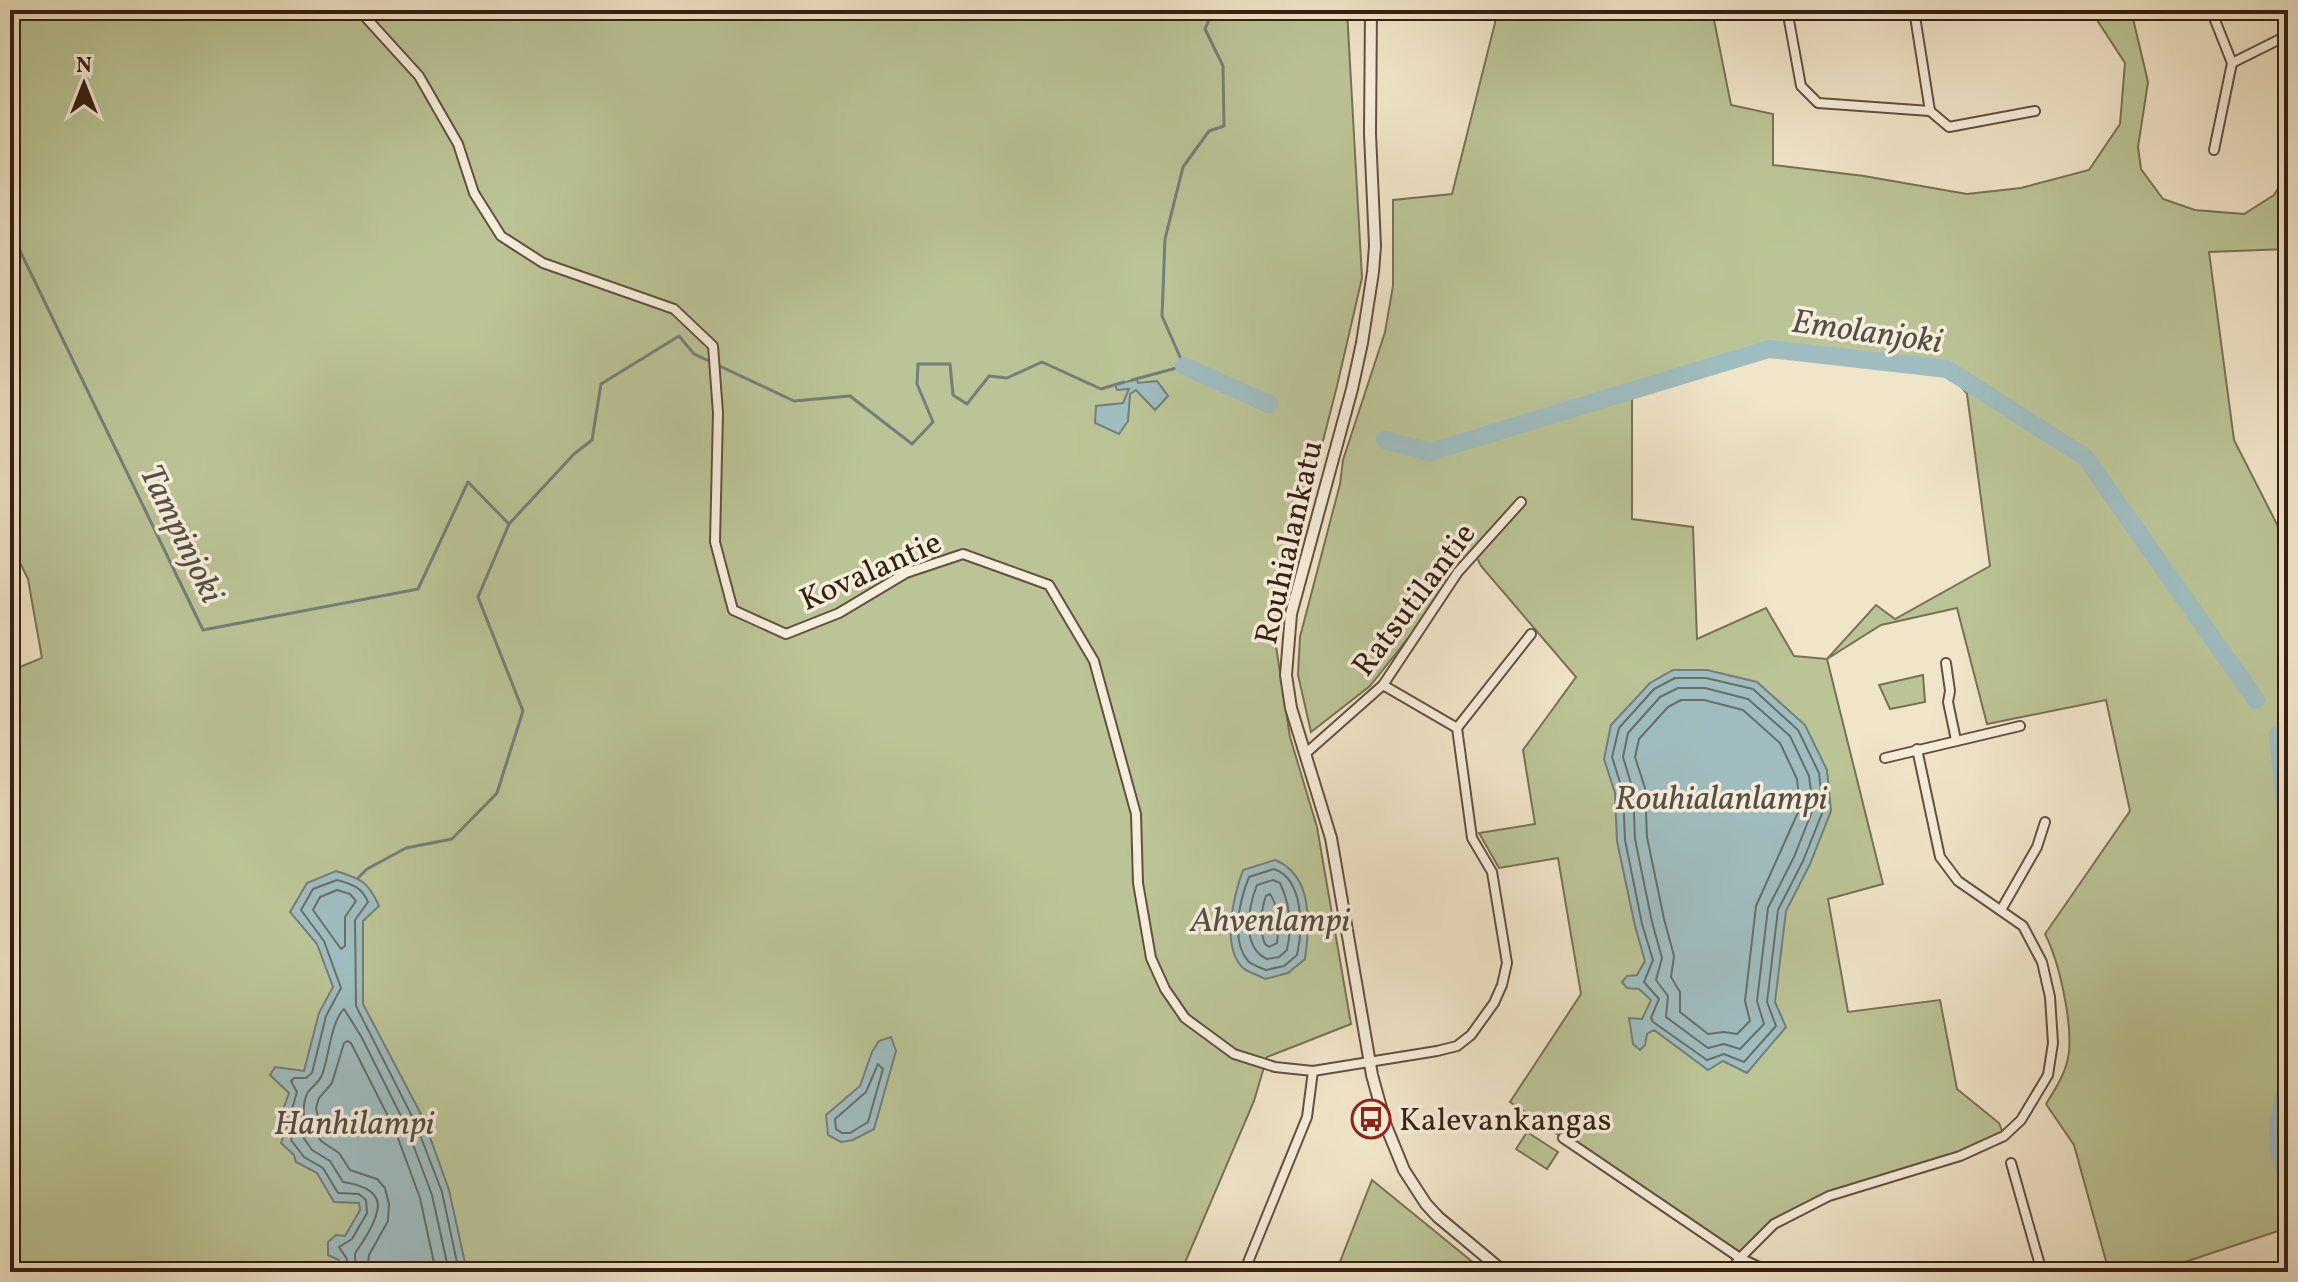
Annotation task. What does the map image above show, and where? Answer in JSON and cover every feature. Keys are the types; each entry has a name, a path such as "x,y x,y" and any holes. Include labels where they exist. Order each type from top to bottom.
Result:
{"street":[{"name":"Kovalantie","path":"359,10 419,76 458,144 474,193 501,236 543,263 674,309 713,346 718,413 715,542 733,610 786,634 839,613 906,573 963,554 1049,585 1094,661 1099,676 1136,814 1138,883 1151,958 1165,989 1185,1018 1234,1054 1275,1067 1313,1071 1457,1046 1471,1035 1494,1003 1507,963 1492,872 1472,838 1457,728"},
{"name":"Rouhialankatu","path":"1371,10 1370,187 1375,246 1368,308 1352,389 1287,633 1286,675 1291,708 1331,838 1370,1063 1386,1126 1414,1188 1438,1217 1504,1272"},
{"path":"1791,10 1788,15 1801,86 1818,103 1930,111 1949,127 2035,111"},
{"path":"1914,10 1930,111"},
{"path":"2211,10 2232,63 2214,150"},
{"path":"2232,63 2288,35"},
{"name":"Ratsutilantie","path":"1305,754 1383,685 1458,572 1521,502"},
{"path":"1383,685 1457,728 1531,634"},
{"path":"1946,663 1950,691 1948,702 1956,740"},
{"path":"1885,758 2020,726"},
{"path":"1730,1272 1774,1224 1829,1196 1960,1156 2004,1136 2021,1120 2048,1075 2053,1043 2050,997 2042,962 2023,926 1958,881 1940,857 1917,749"},
{"path":"2001,910 2037,847 2045,822"},
{"path":"1244,1272 1307,1117 1313,1071"},
{"path":"1563,1138 1740,1258 1770,1272"},
{"path":"2011,1163 2042,1272"}],"green space":[{"path":"10,10 1347,10 1362,278 1274,633 1290,737 1317,827 1351,1024 1267,1057 1254,1101 1181,1272 10,1272 10,671 42,658 28,579 10,542"},
{"path":"1495,10 1712,10 1731,105 1773,114 1773,165 1864,176 1967,194 2021,188 2089,170 2120,124 2125,63 2095,17 1981,19 1979,10 2131,10 2148,82 2138,147 2141,169 2163,199 2195,210 2244,214 2274,195 2285,177 2288,163 2288,249 2209,252 2234,440 2288,546 2288,1240 2284,1229 2155,1272 2109,1272 2074,1145 2046,1104 2066,1066 2069,1039 2063,991 2045,934 2130,811 2106,700 1987,724 1957,608 1881,625 1827,659 1883,884 1828,899 1848,1012 1940,1000 1957,1089 1999,1123 2004,1136 1960,1156 1829,1196 1775,1224 1740,1258 1510,1102 1581,994 1558,858 1499,868 1479,833 1535,824 1523,750 1576,677 1481,566 1475,554 1370,686 1311,732 1298,675 1300,637 1340,484 1343,460 1385,332 1393,286 1393,200 1452,194 1495,23","holes":["1769,349 1947,369 1967,394 1990,566 1895,619 1876,605 1827,659 1794,656 1766,608 1697,639 1693,527 1632,519 1632,390"]},
{"path":"1923,675 1925,702 1890,709 1879,685"},
{"path":"1527,1132 1558,1152 1547,1169 1516,1149"},
{"path":"1372,1180 1485,1272 1336,1272"}],"water":[{"path":"1137,379 1138,383 1157,381 1168,396 1155,410 1136,390 1130,394 1128,421 1119,434 1095,423 1096,406 1123,403 1129,389 1117,390 1115,385"},
{"name":"Rouhialanlampi","path":"1673,670 1707,670 1757,682 1805,725 1827,770 1831,811 1810,864 1786,911 1775,1002 1786,1027 1747,1073 1723,1061 1708,1070 1654,1030 1647,1034 1645,1045 1640,1050 1633,1044 1629,1018 1642,1019 1651,1000 1639,989 1627,988 1622,982 1627,976 1637,975 1645,961 1617,841 1615,793 1604,759 1611,725 1650,683"},
{"name":"Ahvenlampi","path":"1275,860 1287,867 1303,889 1308,916 1307,945 1305,959 1288,973 1265,979 1244,969 1236,958 1232,946 1231,920 1243,870"},
{"name":"Hanhilampi","path":"336,871 363,882 379,906 363,921 363,1004 423,1118 449,1190 467,1272 335,1272 339,1260 328,1255 328,1242 336,1235 345,1236 360,1210 359,1203 334,1202 317,1173 296,1162 294,1155 281,1143 289,1122 283,1110 289,1093 270,1075 275,1067 304,1071 319,1013 333,987 317,944 290,912 307,883"},
{"path":"891,1037 896,1051 874,1129 853,1140 841,1142 828,1135 826,1115 860,1086 872,1052 879,1041"}],"waterway":[{"path":"1132,380 1184,366 1162,316 1165,239 1183,167 1209,131 1224,126 1223,66 1205,29 1213,10"},
{"name":"Tampinjoki","path":"10,230 203,630 418,589 468,482 509,524"},
{"path":"358,878 367,869 406,848 452,839 497,793 523,711 478,597 509,524 574,454 592,440 601,384 679,336 694,354 794,401 850,396 912,444 933,422 917,384 918,364 950,364 953,395 967,404 989,376 1007,378 1042,362 1101,389 1124,382"},
{"name":"Emolanjoki","path":"1385,440 1430,452 1769,349 1947,369 2085,457 2256,700"},
{"path":"1184,366 1269,404"},
{"name":"Emolanjoki","path":"2278,735 2288,836"},
{"path":"2288,1084 2278,1131 2280,1155 2288,1177"}],"place":[{"name":"Kalevankangas","path":"1371,1119"}]}
